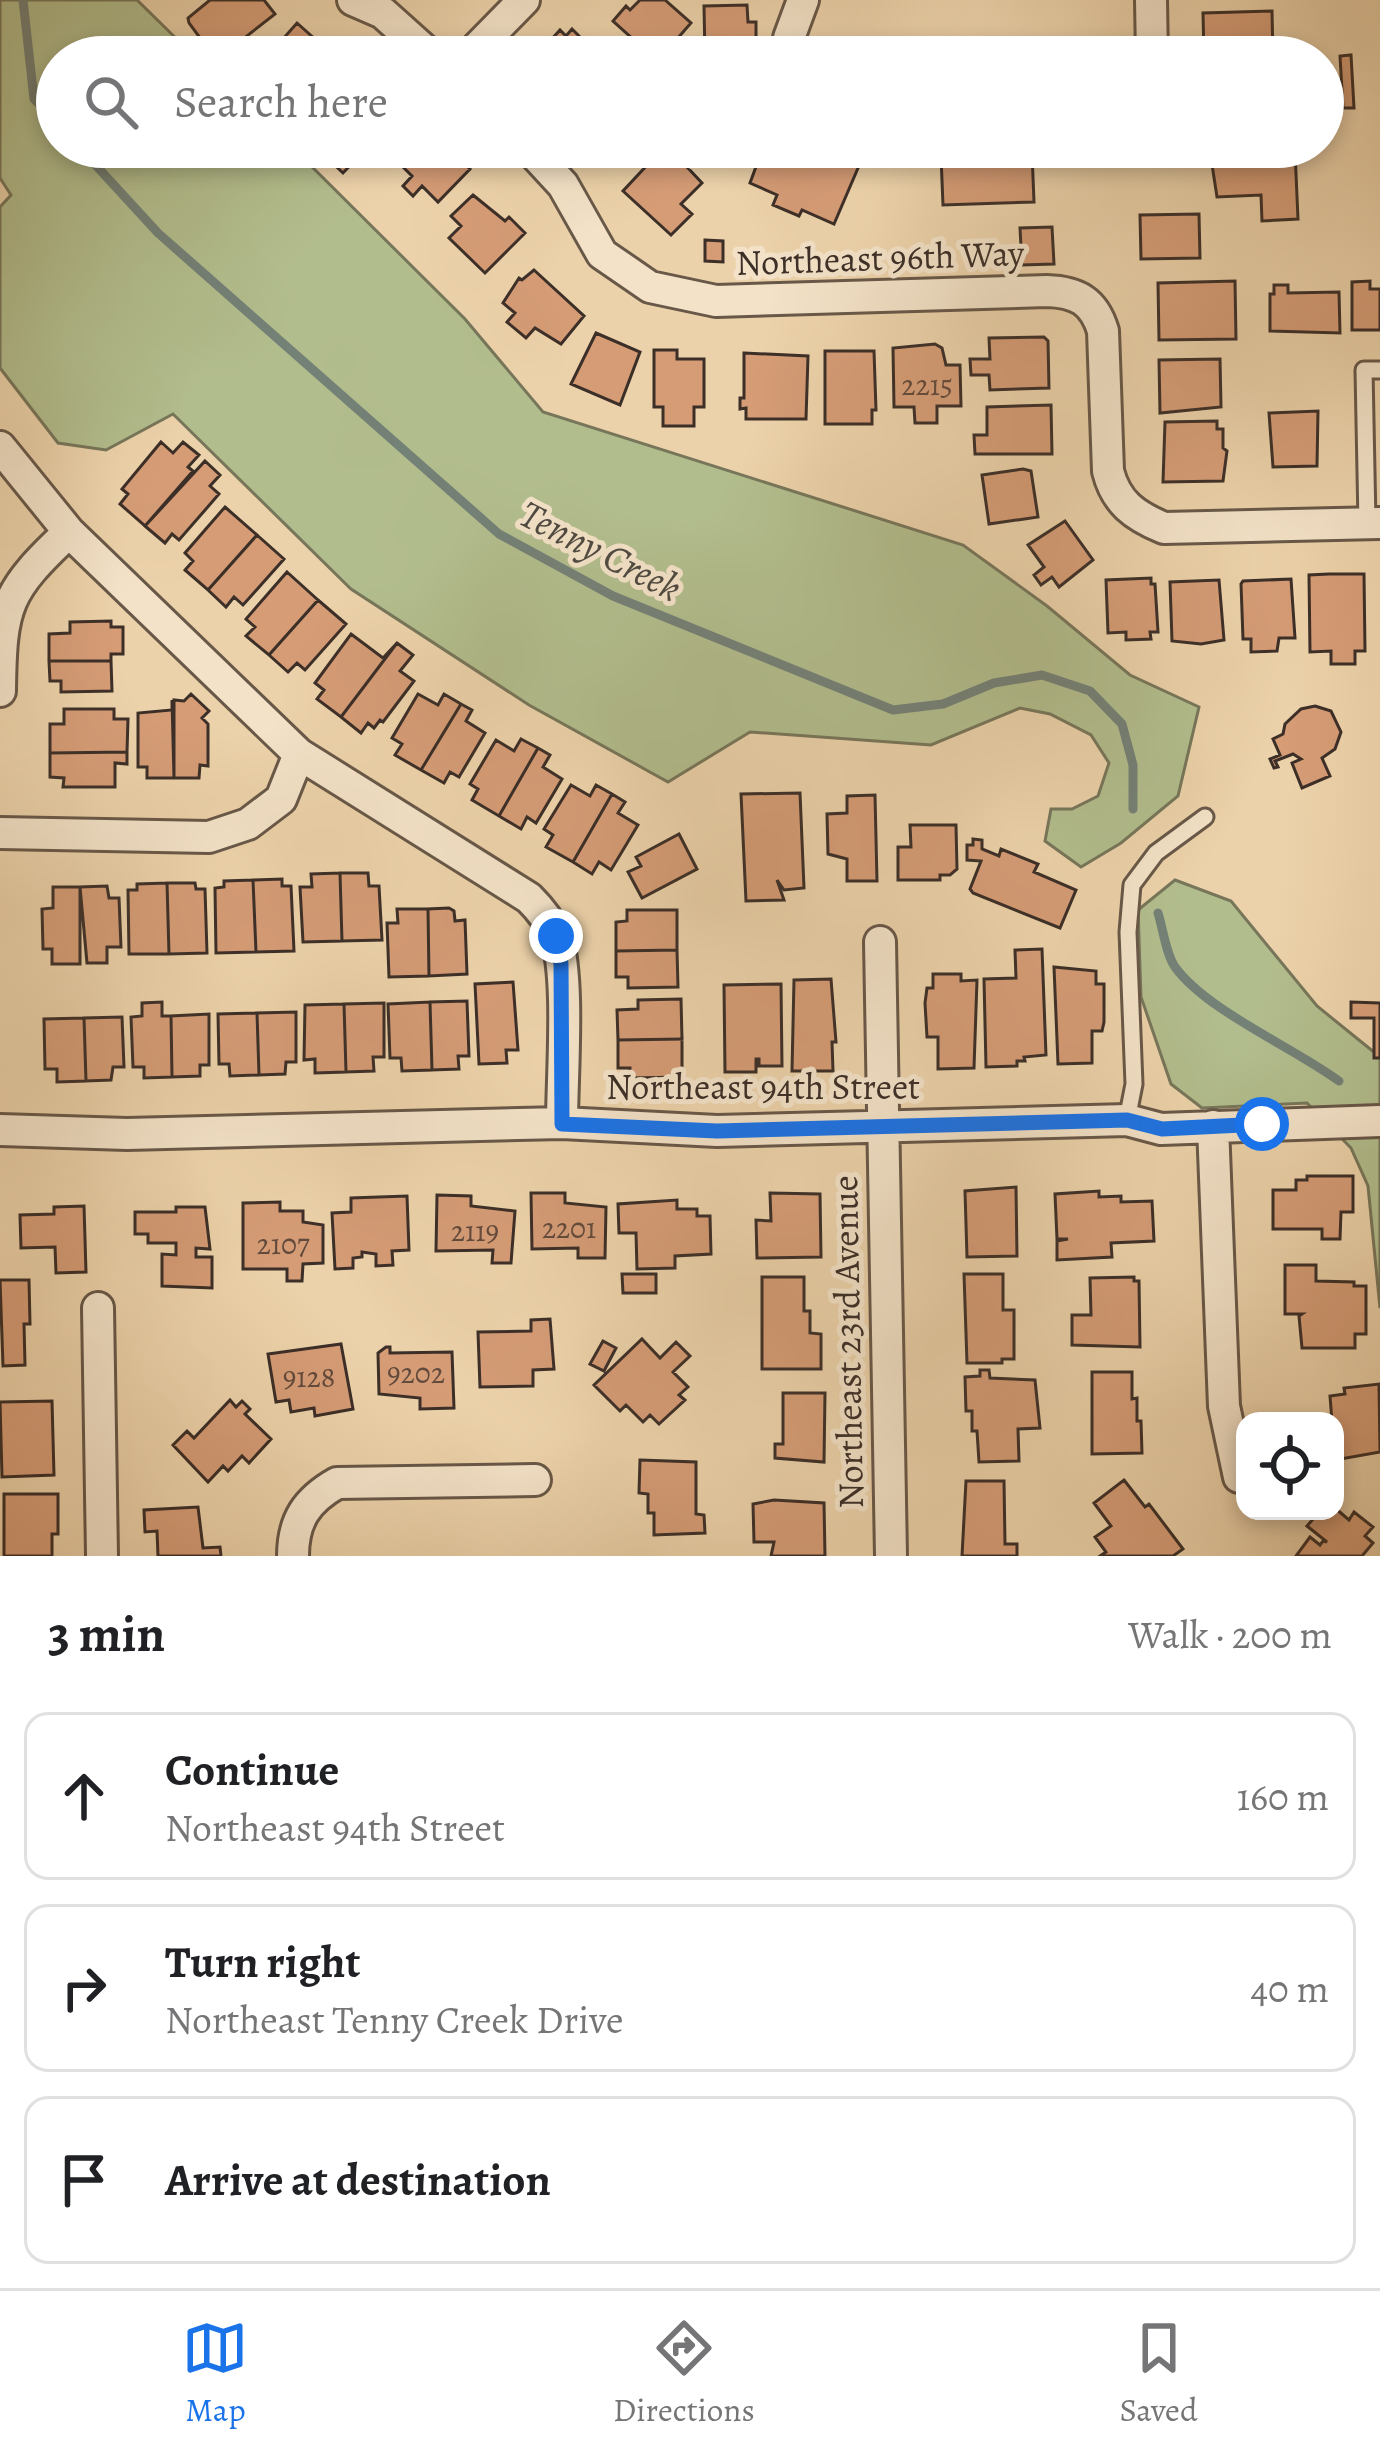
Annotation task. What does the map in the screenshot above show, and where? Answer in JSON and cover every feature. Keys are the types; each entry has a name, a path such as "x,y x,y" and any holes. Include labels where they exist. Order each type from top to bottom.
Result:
{"street":[{"path":"353,0 383,13 409,36"},
{"path":"489,36 524,0"},
{"path":"791,36 803,0"},
{"path":"1151,0 1152,36"},
{"name":"Northeast 96th Way","path":"547,168 563,185 602,254 650,287 716,301 1070,292 1097,311 1103,331 1108,471 1113,490 1134,515 1164,528 1374,523"},
{"path":"0,447 69,532 299,754 529,898 546,916 561,964 562,1124"},
{"path":"0,691 0,636 8,599 27,572 69,532"},
{"path":"0,833 209,837 248,824 280,799 299,754"},
{"name":"Northeast 23rd Avenue","path":"880,942 890,1556"},
{"name":"Northeast 94th Street","path":"0,1130 128,1134 562,1124 717,1131 1127,1120 1162,1129 1380,1121"},
{"path":"1214,1126 1224,1406 1236,1463"},
{"path":"98,1308 103,1556"},
{"path":"293,1547 300,1514 317,1494 337,1483 536,1480"}],"lane":[{"path":"1374,523 1364,370 1380,370"},
{"path":"1127,1120 1134,1084 1128,918 1132,885 1156,853 1205,817"}],"green space":[{"path":"0,0 137,0 174,36 36,36 36,168 313,168 465,319 543,412 963,545 1130,675 1199,707 1178,796 1121,843 1081,867 1045,841 1051,809 1072,809 1098,796 1109,763 1091,735 1050,714 1020,708 931,745 750,732 668,782 529,705 351,589 173,414 106,450 58,443 0,368 0,207 11,195 0,178"},
{"path":"1175,880 1231,901 1317,1006 1380,1057 1380,1308 1368,1186 1351,1148 1307,1103 1202,1108 1171,1084 1141,997 1138,910"}],"building":[{"path":"210,0 264,0 275,14 247,36 199,36 188,18"},
{"path":"640,0 665,0 691,23 680,36 630,36 613,21 626,6 630,10"},
{"path":"747,5 748,22 756,22 756,36 705,36 704,6"},
{"path":"1272,11 1273,36 1204,36 1203,13"},
{"path":"297,23 312,36 286,36"},
{"path":"1351,55 1354,108 1344,108 1344,56"},
{"path":"404,168 470,169 438,202 422,186 413,196 403,186 412,176"},
{"path":"644,168 688,168 702,183 681,204 692,214 671,235 623,191"},
{"path":"756,168 858,168 834,224 802,210 799,216 773,205 777,195 750,183"},
{"path":"941,168 1033,168 1034,202 943,205"},
{"path":"1213,168 1296,168 1298,219 1262,221 1261,195 1217,197"},
{"path":"473,195 525,233 485,273 449,238 461,226 451,216"},
{"path":"1199,214 1200,258 1141,259 1140,215"},
{"path":"1052,227 1054,264 1022,265 1020,228"},
{"path":"705,240 723,241 723,262 705,261"},
{"path":"534,270 584,316 561,344 535,328 526,338 507,322 515,313 503,303 519,278"},
{"path":"1235,281 1236,339 1159,340 1158,283"},
{"path":"1370,281 1370,289 1380,289 1380,330 1352,330 1352,282"},
{"path":"1274,285 1288,285 1288,293 1339,292 1340,333 1270,331"},
{"path":"596,333 640,352 620,405 571,384"},
{"path":"1044,337 1049,388 990,390 989,375 971,375 970,359 990,359 989,338"},
{"path":"935,344 942,348 946,365 960,365 961,406 937,406 937,423 915,423 914,407 894,407 893,348"},
{"path":"654,350 677,350 677,359 704,359 704,407 694,407 694,426 663,426 663,407 654,407"},
{"path":"825,351 874,351 876,410 872,410 872,424 825,424"},
{"path":"744,353 808,356 806,419 746,419 746,408 740,409"},
{"path":"1220,359 1221,407 1160,413 1159,360"},
{"path":"1051,405 1052,454 975,454 974,435 987,435 987,407"},
{"path":"1318,411 1317,466 1273,467 1269,413"},
{"path":"1217,421 1227,451 1223,481 1163,482 1165,422"},
{"path":"161,442 173,453 183,442 199,455 188,467 193,471 145,526 120,504 128,494 122,489"},
{"path":"205,461 220,475 210,486 219,494 179,540 172,534 165,543 145,526"},
{"path":"1031,471 1038,517 989,524 982,475"},
{"path":"225,507 257,535 208,590 185,570 193,561 185,553"},
{"path":"1065,521 1093,560 1059,587 1052,577 1041,585 1034,575 1044,567 1028,545"},
{"path":"257,535 284,559 243,605 234,597 226,607 208,590"},
{"path":"287,572 318,600 269,655 246,636 255,627 246,619"},
{"path":"1364,574 1365,651 1355,651 1355,664 1331,664 1331,651 1310,652 1309,575"},
{"path":"1151,578 1158,632 1150,632 1151,639 1126,640 1126,632 1108,633 1106,580"},
{"path":"1291,579 1295,638 1279,638 1277,651 1251,652 1251,639 1243,639 1241,584"},
{"path":"1219,580 1224,640 1172,641 1170,582"},
{"path":"318,600 346,624 305,670 297,663 288,672 269,655"},
{"path":"111,621 111,627 123,627 123,654 111,654 111,661 49,661 49,634 70,633 70,622"},
{"path":"351,634 383,658 397,643 341,717 317,699 324,690 315,683"},
{"path":"397,643 413,655 400,671 414,681 383,722 374,728 368,723 361,733 341,717"},
{"path":"49,661 111,661 112,691 61,692 61,681 50,681"},
{"path":"191,694 209,711 202,718 208,724 208,766 200,765 199,778 174,778 174,700 184,701"},
{"path":"418,694 438,705 444,694 461,704 421,770 395,755 402,744 392,738"},
{"path":"172,700 174,778 147,778 147,767 138,767 138,713 172,710"},
{"path":"461,704 472,710 466,721 485,733 459,777 450,772 444,783 421,770"},
{"path":"1315,706 1331,711 1341,732 1335,749 1322,758 1330,776 1302,788 1292,763 1301,759 1293,754 1275,761 1278,767 1274,768 1270,759 1280,755 1273,739 1283,734 1285,724 1301,709"},
{"path":"64,709 114,709 114,719 128,719 127,752 50,753 50,724 64,724"},
{"path":"521,739 538,748 499,816 472,800 478,789 470,784 496,740 514,751"},
{"path":"538,748 550,755 543,767 562,779 536,823 527,817 521,829 499,816"},
{"path":"127,752 127,764 115,763 115,787 63,787 64,778 50,777 50,753"},
{"path":"571,785 590,796 596,785 612,794 573,862 546,847 553,835 544,829"},
{"path":"800,793 804,888 784,890 777,880 784,900 746,901 741,794"},
{"path":"612,794 625,802 618,813 638,825 611,870 599,862 592,874 573,862"},
{"path":"875,795 877,881 847,881 847,859 828,854 827,814 847,813 847,796"},
{"path":"910,825 956,825 957,869 940,875 940,880 898,880 898,847 911,847"},
{"path":"679,834 697,869 642,898 628,872 641,866 636,857"},
{"path":"973,839 982,840 982,849 999,856 1001,849 1038,864 1034,872 1076,890 1060,928 973,893 970,889 981,861 967,860 967,845 973,845"},
{"path":"340,873 342,941 303,942 300,887 312,887 311,874"},
{"path":"340,873 368,873 369,886 379,886 382,940 342,941"},
{"path":"282,879 282,886 291,886 294,951 256,952 253,880"},
{"path":"253,880 256,952 216,953 215,888 224,887 224,881"},
{"path":"167,883 195,883 196,889 205,889 207,953 169,954"},
{"path":"167,883 169,954 129,954 128,890 137,890 137,884"},
{"path":"107,886 109,898 119,898 121,947 107,947 107,963 87,963 80,887"},
{"path":"53,887 80,887 80,964 52,964 52,949 43,949 42,909 53,908"},
{"path":"449,908 455,921 465,920 467,974 429,976 428,909"},
{"path":"397,909 428,909 429,976 389,977 387,923 398,923"},
{"path":"627,910 677,910 677,950 616,951 616,922 627,921"},
{"path":"1042,949 1046,1055 1024,1057 1017,1066 986,1067 984,979 1016,978 1015,950"},
{"path":"677,950 678,987 628,988 628,977 616,977 616,951"},
{"path":"1054,967 1096,971 1096,984 1104,984 1104,1022 1102,1031 1092,1031 1092,1063 1058,1064"},
{"path":"933,974 961,974 961,981 977,980 974,1068 938,1069 938,1037 927,1037 925,1003 927,988 933,988"},
{"path":"831,979 836,1042 832,1042 833,1071 792,1071 794,980"},
{"path":"513,982 518,1050 506,1050 507,1063 479,1064 475,984"},
{"path":"781,984 782,1066 759,1066 756,1059 756,1072 725,1072 724,985"},
{"path":"681,999 682,1039 618,1040 617,1010 638,1009 638,1000"},
{"path":"467,1001 469,1056 458,1056 459,1069 432,1070 430,1002"},
{"path":"162,1002 162,1016 171,1016 172,1077 144,1078 144,1067 133,1067 131,1017 142,1016 142,1003"},
{"path":"430,1002 432,1070 402,1071 401,1058 390,1058 388,1004"},
{"path":"1351,1002 1380,1003 1380,1058 1374,1058 1374,1018 1351,1018"},
{"path":"384,1003 384,1057 373,1057 374,1071 346,1072 344,1004"},
{"path":"344,1004 346,1072 315,1073 315,1059 304,1060 305,1005"},
{"path":"296,1012 296,1062 286,1062 285,1074 259,1075 257,1013"},
{"path":"257,1013 259,1075 230,1076 229,1064 219,1064 218,1014"},
{"path":"209,1014 209,1065 200,1065 200,1076 172,1077 171,1016"},
{"path":"122,1017 124,1067 113,1067 111,1080 86,1081 84,1018"},
{"path":"84,1018 86,1081 57,1082 57,1069 45,1069 44,1019"},
{"path":"682,1039 682,1077 630,1078 630,1068 618,1068 618,1040"},
{"path":"1307,1176 1353,1176 1353,1212 1341,1212 1340,1239 1322,1239 1322,1229 1273,1229 1273,1190 1296,1190 1296,1180 1307,1180"},
{"path":"1016,1187 1017,1256 967,1257 965,1191"},
{"path":"1099,1191 1099,1197 1121,1196 1121,1202 1152,1201 1154,1241 1111,1243 1112,1257 1057,1260 1057,1241 1068,1239 1057,1239 1055,1194"},
{"path":"531,1193 565,1193 565,1203 606,1207 605,1258 578,1258 578,1248 532,1249"},
{"path":"770,1193 820,1194 821,1257 757,1258 756,1220 771,1221"},
{"path":"437,1195 471,1196 471,1206 515,1211 511,1263 492,1263 493,1250 436,1251"},
{"path":"407,1196 409,1250 392,1251 393,1265 376,1266 376,1254 362,1252 362,1257 353,1258 353,1268 335,1269 332,1213 351,1212 351,1198"},
{"path":"677,1200 677,1209 697,1209 697,1216 710,1216 711,1254 675,1256 675,1268 637,1269 636,1233 619,1233 618,1204"},
{"path":"280,1202 280,1211 303,1211 303,1222 323,1225 323,1263 303,1264 302,1281 287,1281 287,1269 243,1269 243,1203"},
{"path":"84,1206 86,1272 56,1273 55,1247 21,1248 20,1215 54,1214 54,1207"},
{"path":"176,1207 205,1207 210,1249 196,1248 196,1257 212,1257 212,1288 162,1286 162,1254 176,1255 176,1243 148,1243 148,1234 135,1234 135,1212 176,1212"},
{"path":"1285,1265 1316,1265 1316,1281 1366,1286 1366,1334 1355,1334 1355,1348 1302,1348 1302,1314 1285,1314"},
{"path":"622,1274 656,1274 656,1293 623,1293"},
{"path":"964,1274 1003,1274 1003,1310 1014,1310 1014,1359 967,1363"},
{"path":"762,1277 804,1277 804,1311 810,1311 810,1333 821,1334 821,1369 762,1369"},
{"path":"1134,1277 1139,1281 1140,1347 1072,1345 1072,1315 1091,1315 1090,1278"},
{"path":"0,1280 29,1280 25,1365 3,1366"},
{"path":"550,1319 554,1369 533,1370 533,1386 480,1387 478,1332 531,1331 531,1320"},
{"path":"642,1339 660,1358 676,1342 690,1356 673,1372 688,1387 679,1395 685,1400 659,1424 650,1415 643,1422 626,1405 620,1411 594,1385"},
{"path":"603,1341 616,1348 604,1371 590,1364"},
{"path":"341,1344 353,1409 315,1416 314,1408 291,1412 289,1400 276,1402 268,1354"},
{"path":"386,1347 390,1353 452,1352 454,1408 420,1409 420,1398 379,1394 378,1353"},
{"path":"980,1370 989,1370 990,1378 1035,1380 1040,1428 1018,1429 1019,1461 979,1462 972,1411 966,1411 965,1377 980,1376"},
{"path":"1092,1372 1132,1372 1142,1453 1092,1454"},
{"path":"1379,1384 1380,1452 1344,1458 1344,1412 1331,1412 1330,1396 1345,1394 1344,1388"},
{"path":"783,1393 825,1393 824,1462 775,1458 775,1444 783,1444"},
{"path":"230,1400 236,1407 242,1401 250,1409 245,1414 271,1439 249,1463 242,1456 208,1482 173,1445 187,1431 194,1438"},
{"path":"52,1401 54,1475 2,1477 0,1402"},
{"path":"640,1460 696,1462 696,1514 704,1515 705,1533 654,1535 648,1494 639,1493"},
{"path":"1124,1480 1183,1549 1173,1556 1100,1556 1106,1552 1095,1537 1111,1526 1094,1503"},
{"path":"966,1481 1004,1481 1005,1544 1017,1544 1017,1556 962,1556"},
{"path":"4,1494 58,1494 58,1534 52,1534 52,1556 4,1556"},
{"path":"774,1500 824,1503 825,1556 771,1556 774,1542 754,1542 753,1504"},
{"path":"198,1507 203,1548 220,1547 221,1556 158,1556 157,1531 145,1532 144,1510"},
{"path":"1354,1512 1373,1527 1365,1536 1373,1543 1362,1556 1296,1556 1310,1537 1320,1545 1327,1542 1307,1526 1312,1520 1344,1520 1344,1516 1349,1520"}],"waterway":[{"name":"Tenny Creek","path":"23,0 36,101"},
{"name":"Tenny Creek","path":"98,168 158,233 499,534 613,596 893,710 943,704 994,683 1042,675 1090,691 1122,724 1133,765 1133,809"},
{"name":"Tenny Creek","path":"1158,913 1172,962 1189,983 1339,1081"}],"route":[{"path":"556,936 561,964 562,1124 717,1131 1127,1120 1162,1129 1262,1124"}]}
